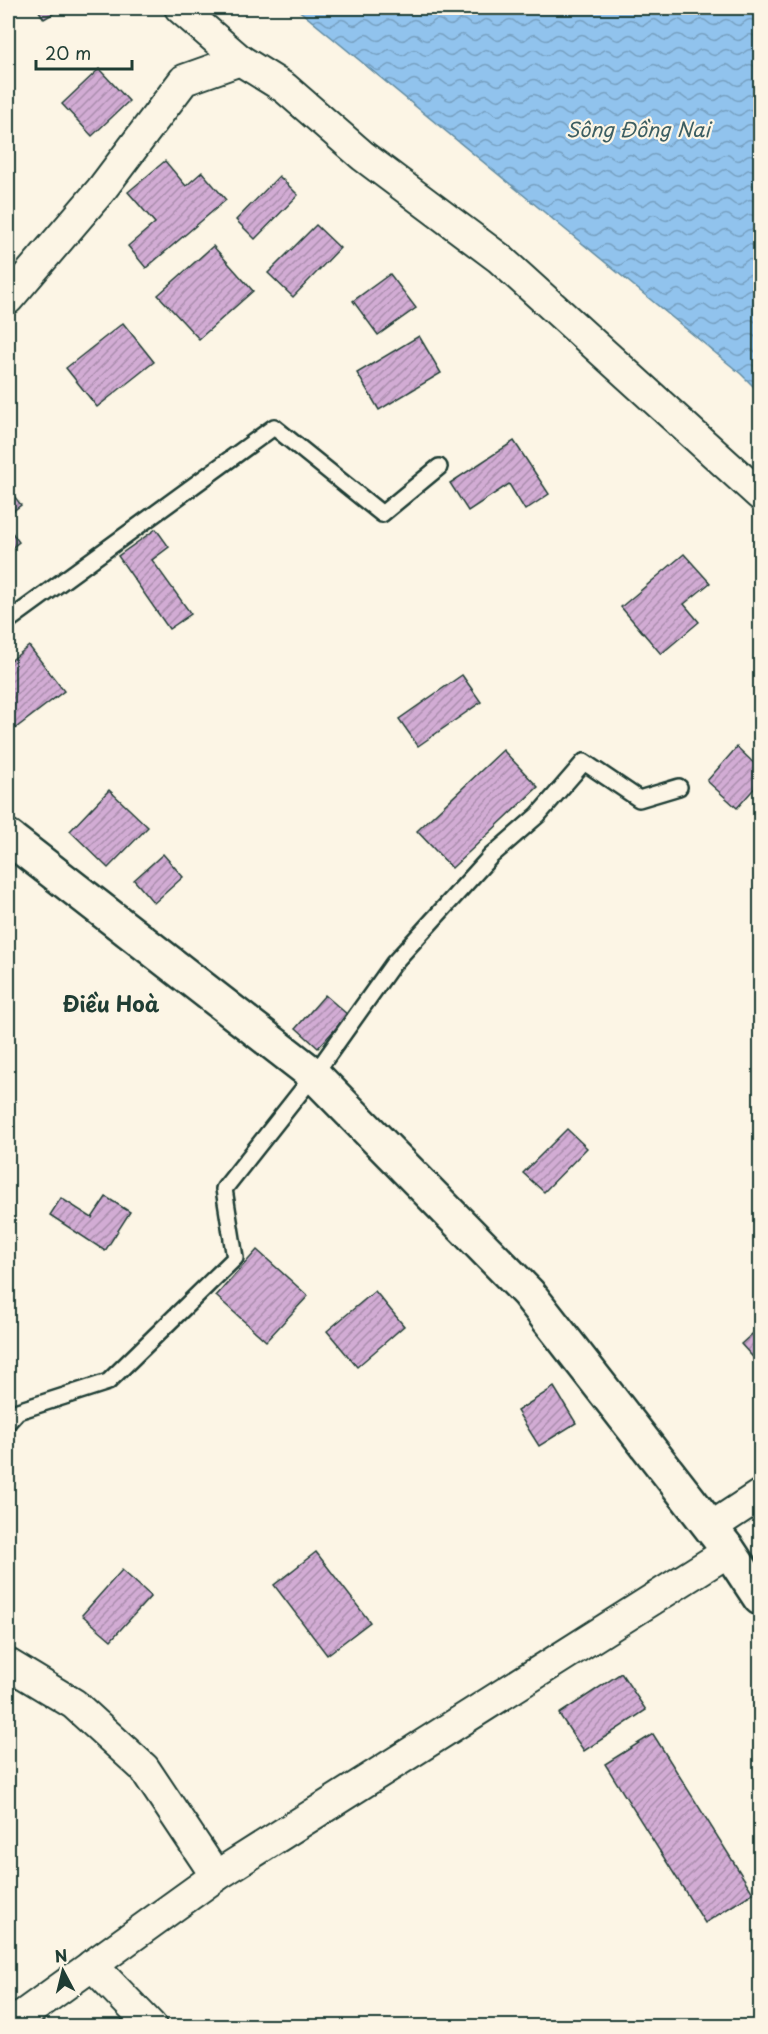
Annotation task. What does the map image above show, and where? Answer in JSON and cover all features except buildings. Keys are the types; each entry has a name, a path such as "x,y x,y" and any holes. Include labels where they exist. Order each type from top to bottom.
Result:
{"street":[{"path":"180,8 240,60 285,88 363,156 499,258 760,495"},
{"path":"8,299 101,190 184,80 240,60"},
{"path":"8,837 315,1075 528,1293 719,1539 760,1598"},
{"path":"8,2026 216,1876 719,1539 760,1495"},
{"path":"8,1664 74,1704 144,1768 216,1876"},
{"path":"92,1965 151,2026"}],"lane":[{"path":"8,621 274,427 382,514 439,467"},
{"path":"8,1422 18,1411 108,1382 235,1258 224,1189 315,1075 393,964 491,856 538,815 584,762 639,799 679,787"}],"water":[{"name":"Sông Đồng Nai","path":"296,8 760,8 760,393 741,374"}],"district":[{"name":"Điều Hoà","path":"111,1005"}]}
